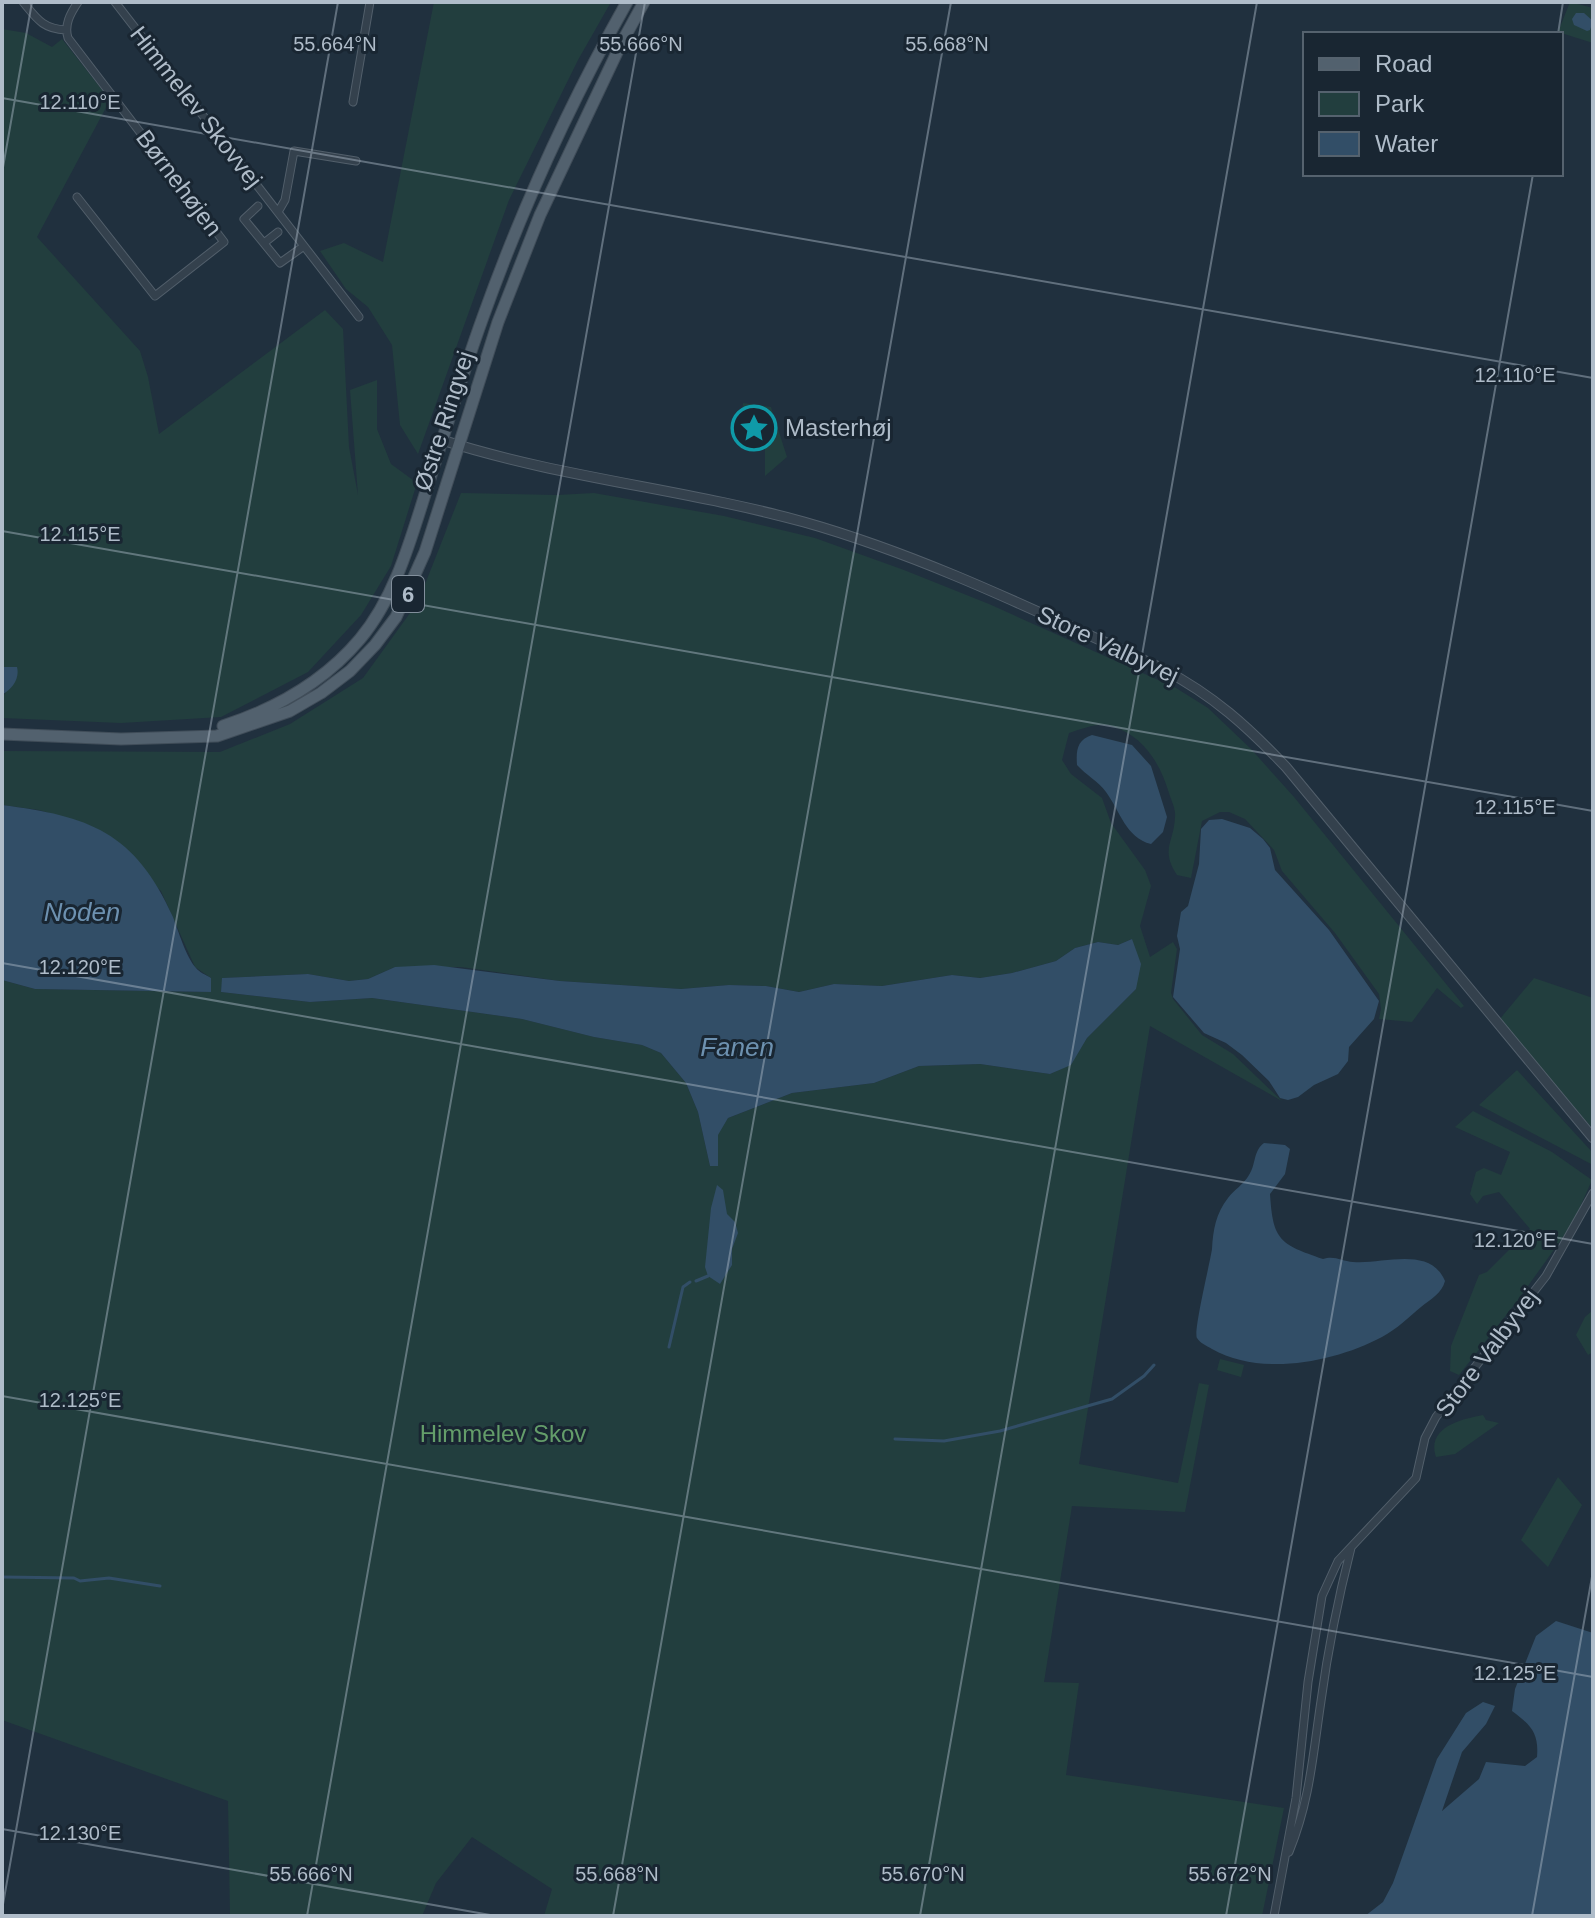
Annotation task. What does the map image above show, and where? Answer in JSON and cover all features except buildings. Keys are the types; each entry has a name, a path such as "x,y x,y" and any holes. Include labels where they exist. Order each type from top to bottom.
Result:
{"main road":[{"name":"Østre Ringvej","path":"176,739 256,715 291,698 335,666 361,638 385,602 405,556 483,317 525,208 562,125 627,2"},
{"name":"Østre Ringvej","path":"2,734 121,739 217,736 290,711 350,671 375,645 396,617 425,552 498,322 540,215 644,2"}],"street":[{"path":"23,2 49,29 66,30 78,2"},
{"name":"Himmelev Skovvej","path":"115,2 359,317"},
{"path":"353,102 370,2"},
{"name":"Børnehøjen","path":"66,30 68,38 224,242 155,296 77,197"},
{"name":"Himmelev Skovvej","path":"278,212 285,200 294,151 356,161"},
{"path":"258,206 244,219 280,263 304,246"},
{"path":"264,243 278,232"},
{"name":"Store Valbyvej","path":"442,440 506,459 756,510 847,536 954,576 1196,686 1249,728 1286,767 1593,1138"},
{"name":"Store Valbyvej","path":"1274,1916 1296,1798 1308,1682 1322,1596 1338,1561 1416,1478 1425,1438 1436,1417 1546,1276 1593,1193"},
{"name":"Store Valbyvej","path":"1283,1867 1303,1820 1310,1789 1330,1639 1352,1546"}],"green space":[{"path":"434,2 611,2 578,60 509,200 418,454 400,425 392,345 368,307 346,289 320,251 344,243 383,262"},
{"path":"1570,2 1593,8 1593,43 1558,32"},
{"path":"2,29 26,33 52,47 62,39 110,100 37,237 140,351 159,434 325,310 343,329 349,447 358,495 350,390 377,380 377,429 391,464 417,483 391,566 361,615 308,672 221,717 121,723 2,718 2,695 5,694 11,667 2,667"},
{"path":"743,403 771,407 787,457 765,476 765,440 740,434"},
{"name":"Himmelev Skov","path":"461,493 594,493 724,516 815,538 904,570 989,604 1176,688 1208,708 1251,749 1294,797 1464,1006 1461,1008 1437,988 1412,1022 1379,1019 1379,994 1335,933 1282,871 1274,850 1245,819 1229,812 1220,812 1202,821 1191,878 1177,875 1169,859 1174,808 1161,771 1149,752 1132,736 1111,726 1095,725 1069,733 1062,760 1071,774 1102,798 1111,823 1145,870 1151,886 1140,926 1150,957 1173,942 1177,949 1171,993 1173,999 1202,1035 1233,1054 1282,1101 1150,1026 1079,1464 1178,1483 1199,1383 1209,1385 1185,1512 1072,1506 1044,1682 1079,1683 1066,1775 1284,1808 1262,1916 544,1916 552,1889 472,1837 436,1883 422,1916 230,1916 228,1801 2,1720 2,980 35,989 210,992 211,978 195,967 161,891 91,826 39,810 2,805 2,751 220,752 290,724 363,678 418,602","holes":["1132,939 1136,989 1087,1038 1070,1065 1050,1074 980,1064 919,1066 874,1083 792,1093 728,1118 717,1135 718,1165 710,1166 698,1112 686,1083 661,1053 642,1045 522,1019 372,998 310,1002 221,992 223,978 308,974 349,981 368,979 395,967 461,967 560,981 681,989 729,985 766,986 799,992 834,984 882,986 952,975 980,978 1012,973 1056,961 1075,948 1098,942 1118,945"]},
{"path":"1534,978 1593,998 1593,1129 1499,1020"},
{"path":"1517,1070 1593,1153 1593,1165 1479,1105"},
{"path":"1473,1111 1552,1152 1592,1180 1573,1223 1459,1375 1450,1371 1451,1346 1479,1275 1487,1272 1530,1229 1499,1192 1483,1196 1477,1204 1470,1194 1476,1172 1484,1168 1501,1175 1510,1152 1455,1127"},
{"path":"1593,1310 1593,1352 1588,1355 1576,1335 1585,1317"},
{"path":"1220,1359 1244,1365 1241,1377 1217,1370"},
{"path":"1483,1415 1486,1420 1499,1423 1455,1454 1436,1457 1434,1447 1441,1432 1456,1422"},
{"path":"1558,1477 1582,1505 1548,1567 1521,1540"}],"water":[{"path":"1576,13 1584,13 1593,21 1590,30 1574,25 1572,19"},
{"path":"2,667 17,667 18,671 14,683 2,695"},
{"path":"1092,735 1132,745 1151,766 1167,817 1163,832 1151,844 1129,830 1106,792 1077,765 1078,746"},
{"name":"Noden","path":"2,805 33,809 84,823 106,833 125,847 158,888 192,963 211,978 211,992 35,989 2,980"},
{"path":"1222,819 1250,828 1263,839 1270,848 1275,870 1329,930 1379,1001 1374,1019 1349,1047 1348,1061 1338,1074 1288,1100 1280,1098 1269,1081 1242,1055 1204,1033 1173,997 1180,949 1177,936 1181,912 1188,906 1199,864 1201,829 1209,820"},
{"name":"Fanen","path":"1132,939 1141,964 1136,989 1087,1038 1071,1065 1050,1074 980,1064 919,1066 874,1083 792,1093 728,1118 718,1135 718,1166 710,1166 698,1112 686,1083 661,1053 642,1045 522,1019 372,998 310,1002 221,992 222,978 308,974 349,981 368,979 395,967 434,965 560,981 681,989 766,986 799,992 834,984 882,986 952,975 980,978 1012,973 1056,961 1075,948 1098,942 1118,945"},
{"path":"1264,1143 1285,1145 1290,1149 1285,1174 1270,1194 1277,1231 1288,1244 1323,1259 1364,1262 1404,1259 1428,1263 1438,1270 1445,1281 1439,1292 1382,1337 1320,1359 1298,1363 1253,1362 1231,1358 1200,1341 1196,1333 1197,1324 1216,1222 1230,1195 1249,1175 1258,1150"},
{"path":"717,1185 723,1190 727,1214 735,1222 738,1233 732,1249 732,1265 720,1284 708,1276 705,1267 711,1208"},
{"path":"1556,1621 1593,1633 1593,1916 1365,1916 1383,1902 1393,1883 1437,1759 1466,1713 1483,1702 1495,1706 1486,1724 1462,1752 1442,1811 1479,1779 1486,1762 1525,1766 1537,1757 1537,1742 1532,1730 1512,1711 1515,1689 1536,1636"}],"waterway":[{"path":"696,1281 708,1276"},
{"path":"669,1347 683,1287 690,1282"},
{"path":"895,1439 944,1441 1000,1431 1112,1399 1154,1365"},
{"path":"2,1577 74,1578 80,1581 109,1578 160,1586"}],"place":[{"name":"Masterhøj","path":"754,428"}]}
